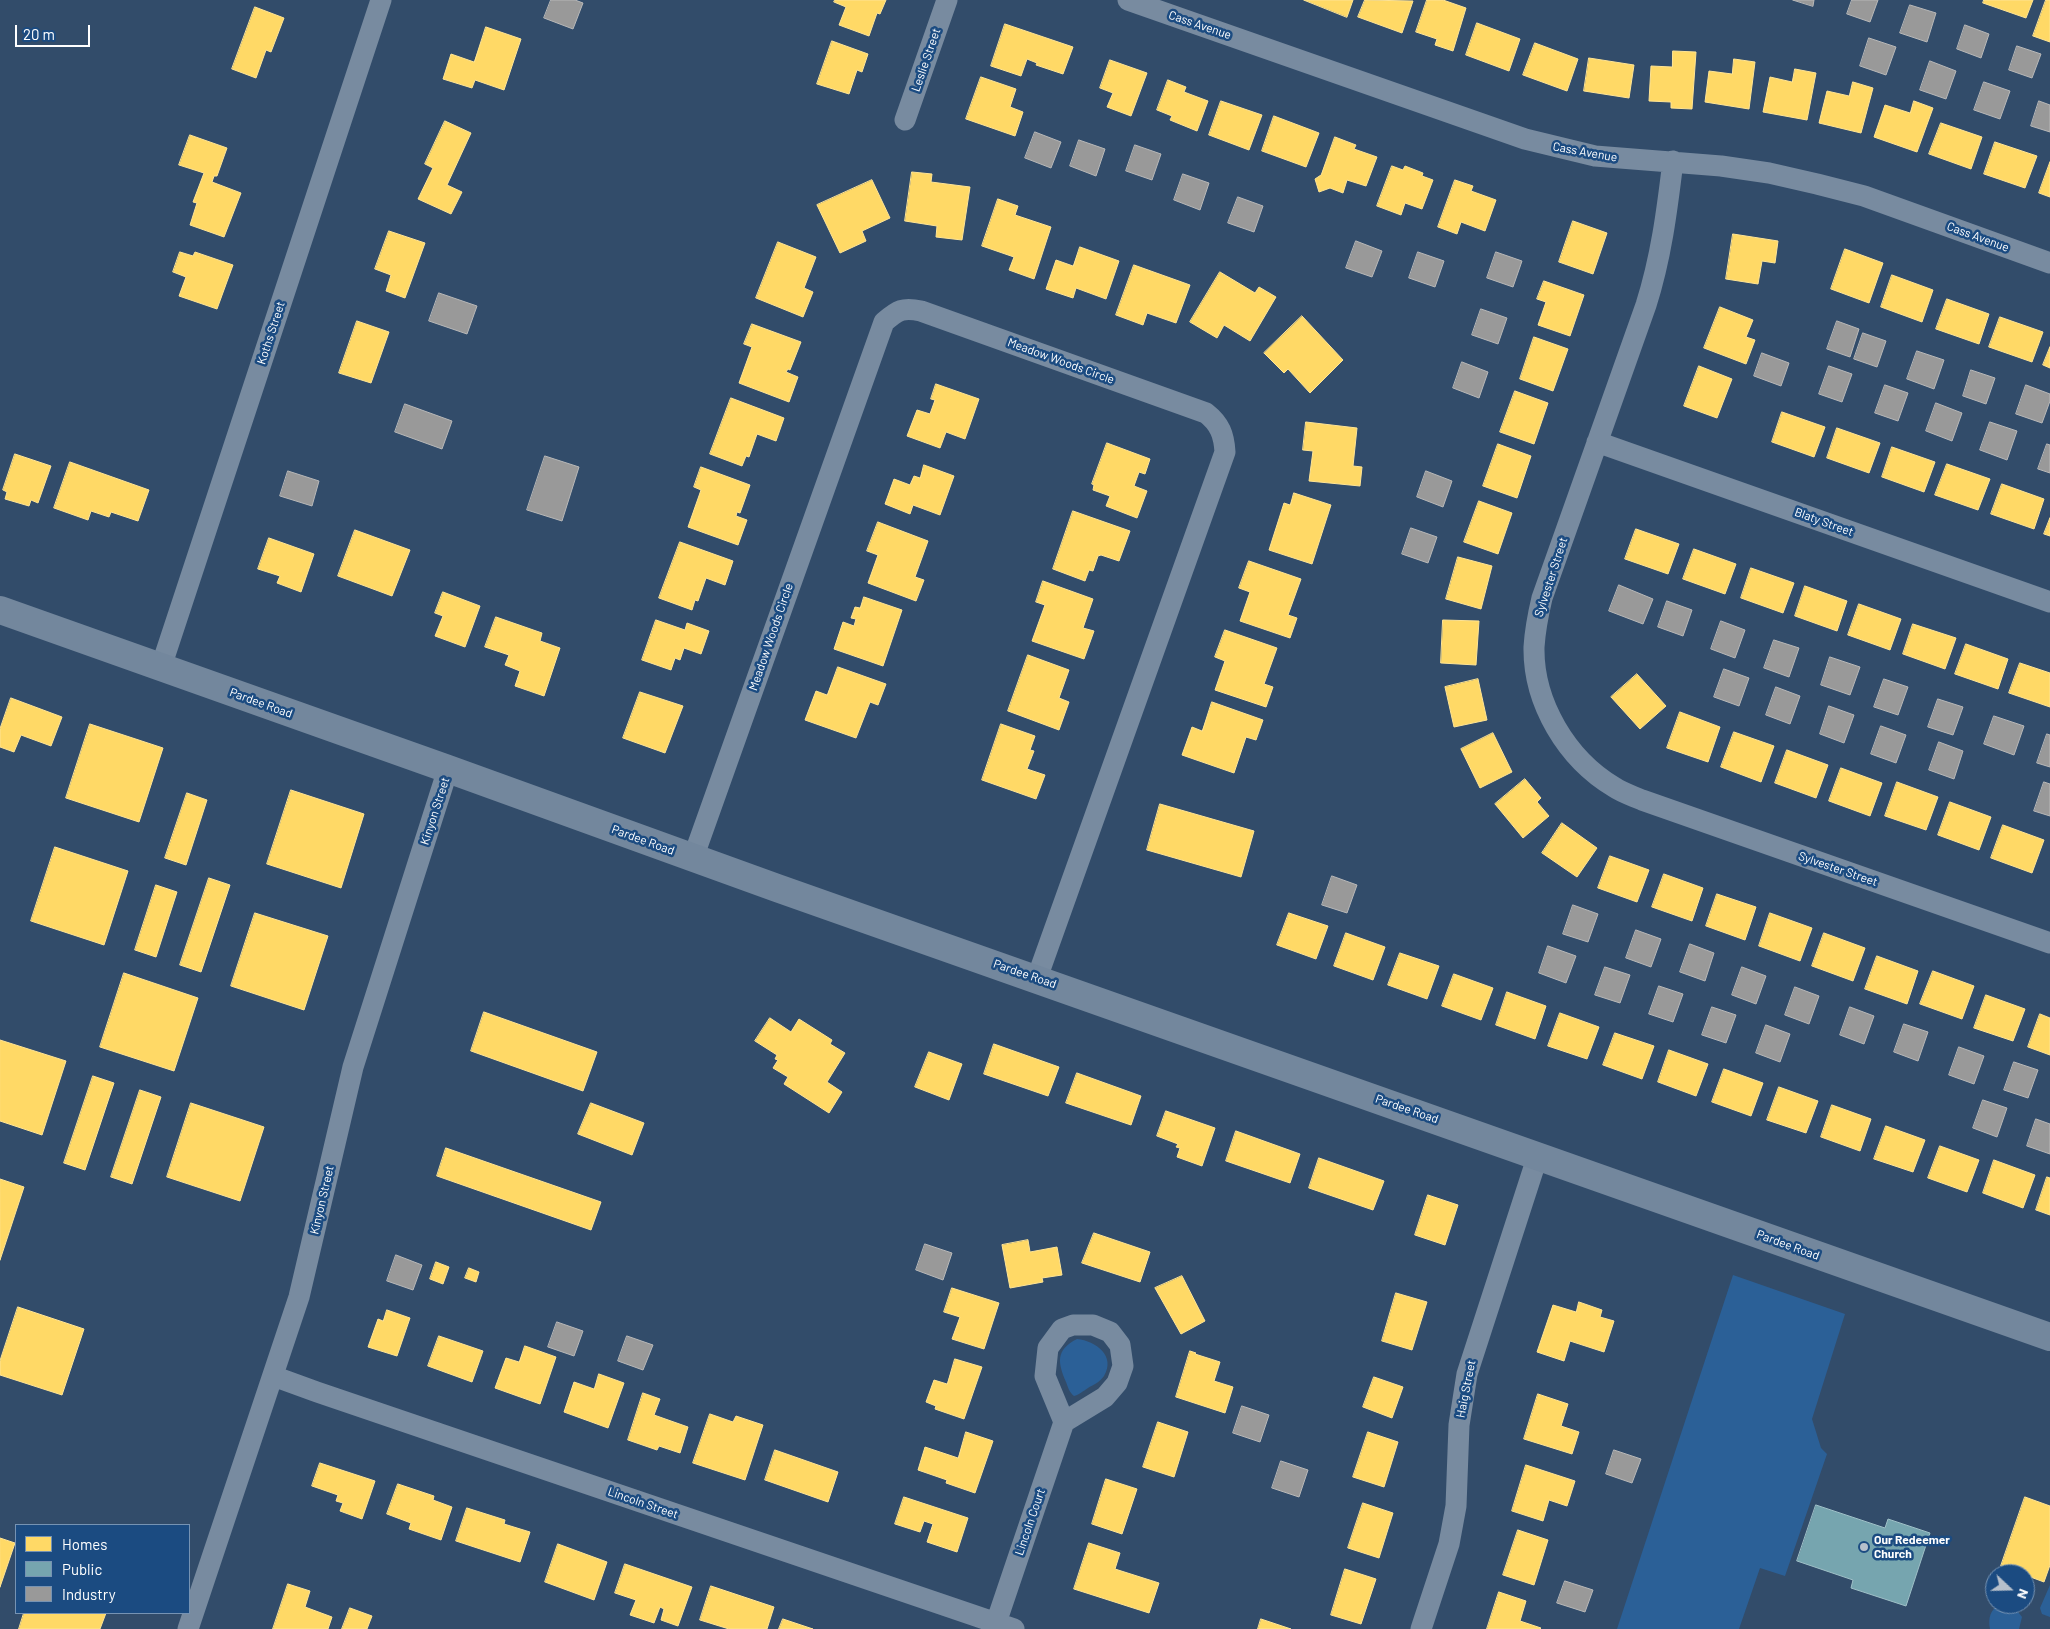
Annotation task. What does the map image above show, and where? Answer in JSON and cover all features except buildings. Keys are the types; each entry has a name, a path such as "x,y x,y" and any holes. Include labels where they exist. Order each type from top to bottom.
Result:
{"main road":[{"name":"Pardee Road","path":"0,610 693,858 2050,1337"}],"street":[{"name":"Koths Street","path":"161,667 381,0"},
{"name":"Leslie Street","path":"905,120 948,0"},
{"name":"Cass Avenue","path":"1128,0 1526,140 1595,156 1673,161 1769,173 1864,196 2050,263"},
{"name":"Sylvester Street","path":"1673,161 1666,227 1656,273 1542,598 1537,620 1534,649 1538,685 1551,720 1571,750 1597,776 1615,788 1642,800 2050,943"},
{"name":"Meadow Woods Circle","path":"693,858 884,322 896,311 908,308 921,311 1206,413 1217,422 1226,452 1037,978"},
{"name":"Blaty Street","path":"1597,442 2050,602"},
{"name":"Kinyon Street","path":"188,1629 299,1297 353,1067 448,769"},
{"name":"Haig Street","path":"1421,1629 1448,1544 1456,1506 1459,1425 1467,1374 1538,1155"},
{"path":"1073,1325 1093,1325 1110,1332 1120,1346 1123,1366 1117,1383 1105,1397 1064,1422 1045,1376 1048,1348 1062,1329 1073,1325"},
{"name":"Lincoln Street","path":"273,1376 1005,1626"},
{"name":"Lincoln Court","path":"1005,1626 1064,1422"}],"shaded area":[{"path":"1733,1275 1845,1314 1812,1419 1821,1448 1827,1454 1785,1576 1760,1568 1739,1629 1617,1629"},
{"path":"1077,1339 1097,1346 1106,1356 1108,1362 1107,1369 1102,1378 1074,1396 1063,1375 1060,1358 1065,1348"},
{"path":"2050,1585 2050,1617 2042,1614 2040,1608"},
{"path":"1991,1614 2020,1614 2022,1617 2019,1629 1990,1629 1989,1621"}],"place":[{"name":"Our Redeemer Church","path":"1864,1547"}]}
